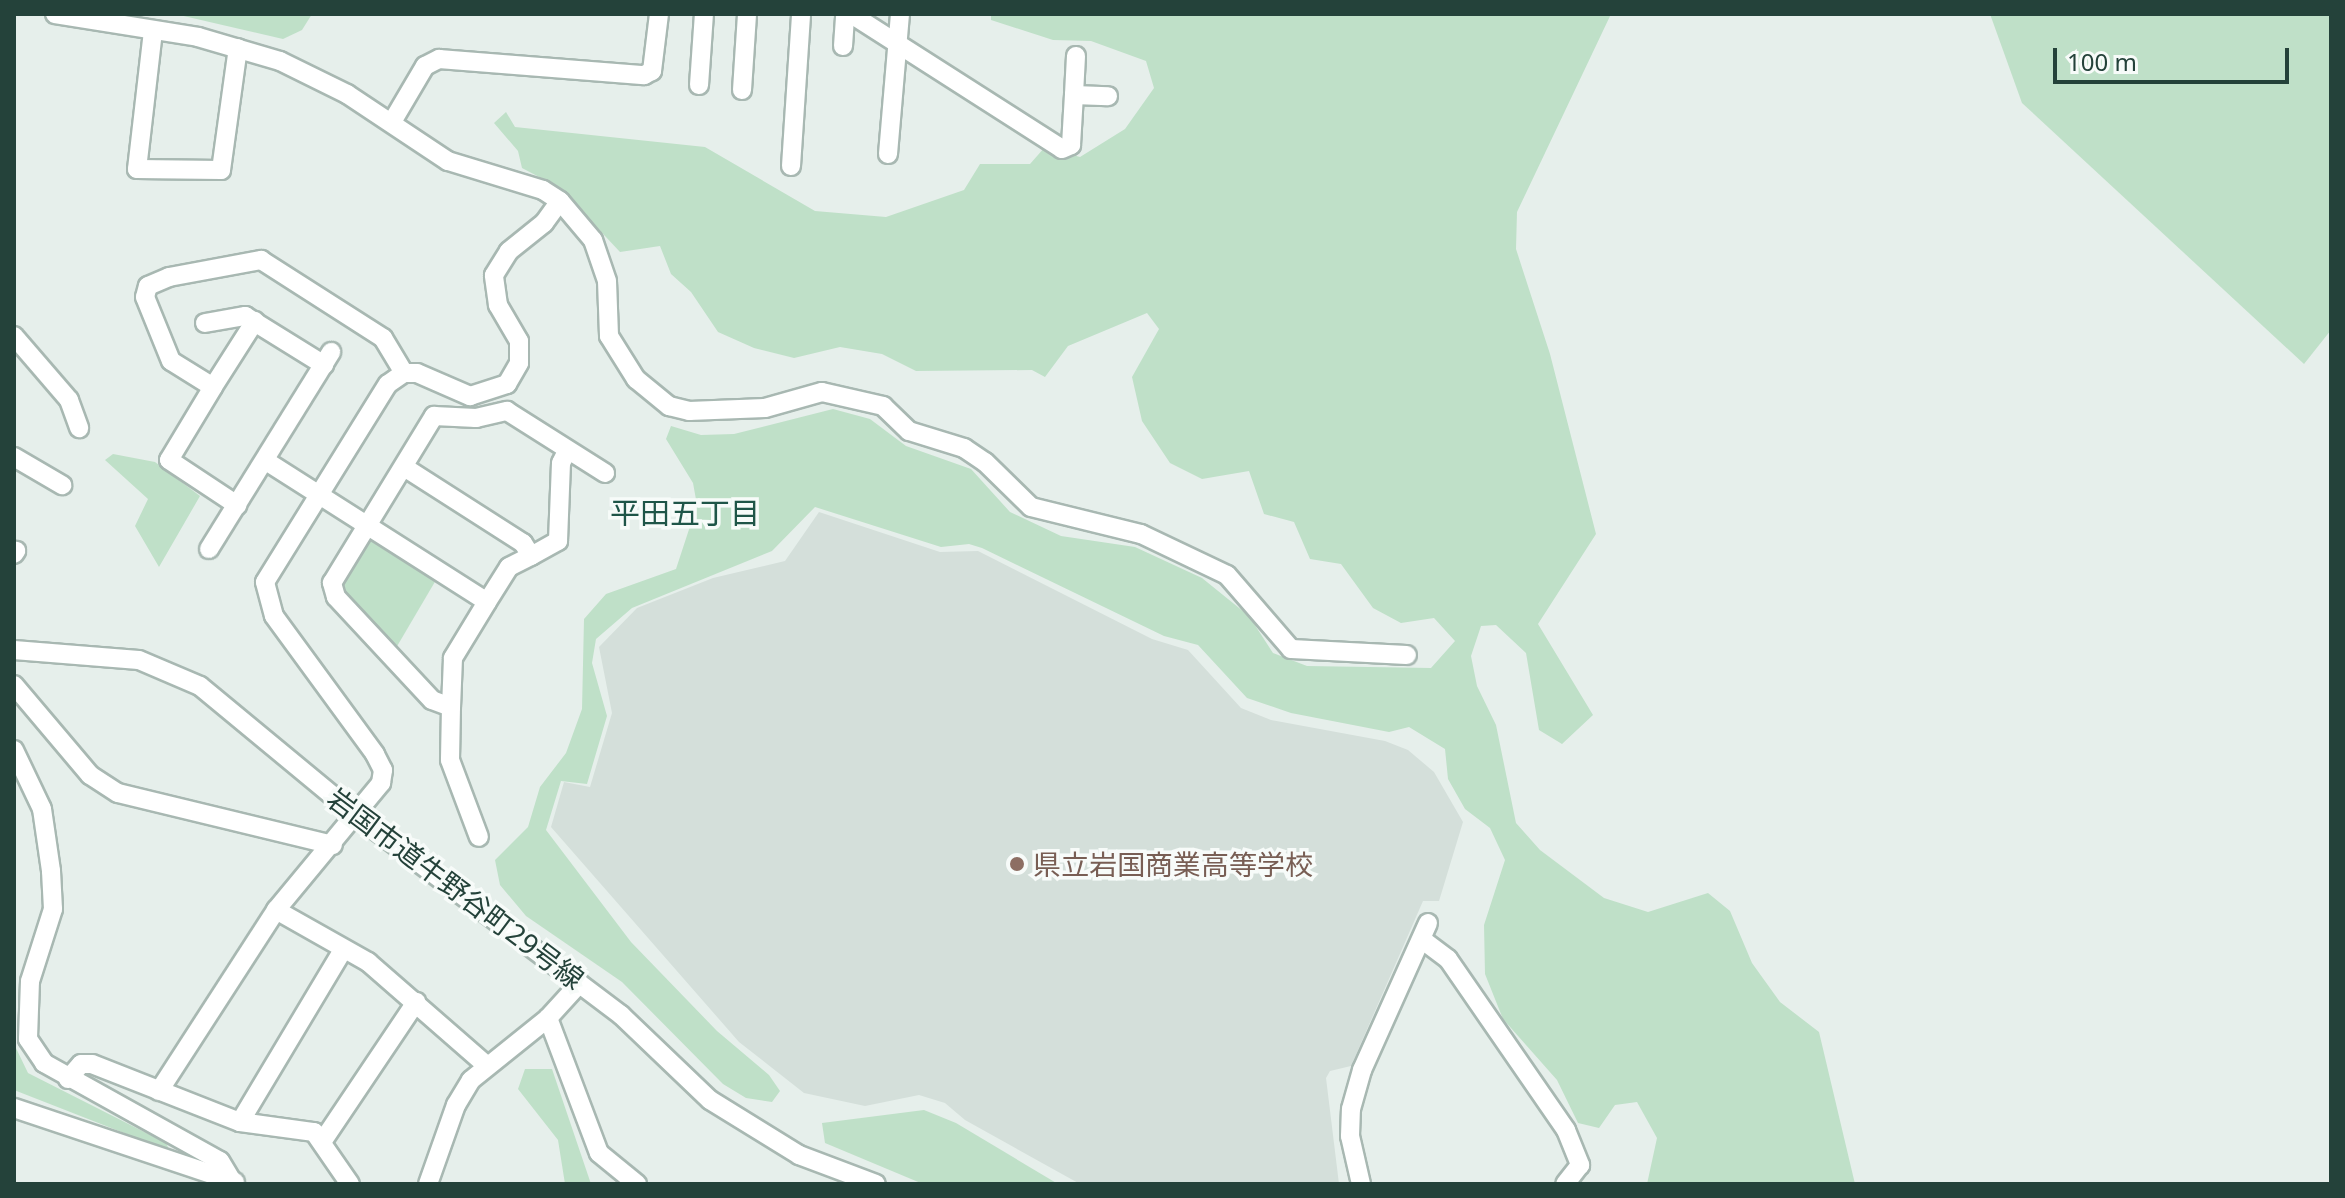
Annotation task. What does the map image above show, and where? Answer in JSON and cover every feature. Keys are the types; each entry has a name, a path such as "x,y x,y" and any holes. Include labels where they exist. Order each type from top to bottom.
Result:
{"street":[{"path":"55,14 238,48 280,61 392,122 448,161 524,180 560,201 581,222 600,258 607,281 609,336 636,379 669,406 689,411 765,408 822,392 883,406 909,431 964,448 985,462 1031,507 1141,534 1227,575 1291,649 1407,655"},
{"path":"392,122 425,66 439,59 644,75 652,71 659,14"},
{"path":"699,85 704,14"},
{"path":"742,90 747,14"},
{"path":"791,166 801,14"},
{"path":"843,46 848,14 1062,149 1071,145 1076,56"},
{"path":"888,154 900,14"},
{"path":"153,31 137,169 221,170 238,48"},
{"path":"1074,95 1108,96"},
{"path":"159,1091 276,910 375,795 383,770 274,616 266,596 271,570 388,384 404,373 417,373 470,396 507,384 519,363 519,341 498,305 494,275 509,251 544,223 560,201"},
{"path":"213,387 171,361 145,297 148,286 250,259 261,260 383,338 404,373"},
{"path":"205,323 245,316 328,358 209,549"},
{"path":"237,505 169,460 255,321"},
{"path":"14,336 69,400 79,428"},
{"path":"451,707 432,700 336,597 332,583 434,416 449,413 476,418 507,411 605,473"},
{"path":"479,837 450,760 453,658 509,567 558,541 561,463 567,451"},
{"path":"14,457 62,485"},
{"path":"266,461 487,602"},
{"path":"404,467 523,543 531,556"},
{"name":"岩国市道牛野谷町29号線","path":"14,650 139,660 172,671 233,710 357,816 580,983 710,1100 748,1127 799,1155 876,1184"},
{"path":"14,685 90,775 118,793 333,845"},
{"path":"14,750 42,809 53,909 30,981 28,1039 44,1063 220,1161 237,1182"},
{"path":"276,910 368,962 485,1064"},
{"path":"1361,1184 1350,1136 1351,1109 1362,1070 1426,932 1566,1130 1580,1165 1565,1184"},
{"path":"240,1122 343,950"},
{"path":"428,1184 456,1105 485,1064 548,1018 580,983"},
{"path":"322,1142 416,1002"},
{"path":"548,1018 599,1153 637,1184"},
{"path":"68,1079 81,1064 92,1064 240,1122 314,1132 350,1184"},
{"path":"14,1108 237,1182"}],"shaded area":[{"name":"県立岩国商業高等学校","path":"819,512 940,552 978,551 1152,639 1188,650 1241,708 1271,720 1385,741 1408,750 1434,772 1463,822 1439,901 1423,901 1351,1066 1330,1071 1326,1078 1339,1184 1080,1184 965,1120 945,1103 919,1095 865,1106 804,1093 739,1042 551,827 564,782 590,787 612,713 599,647 637,608 713,578 785,561"}],"green space":[{"path":"175,14 312,14 302,30 283,39"},
{"path":"991,14 1611,14 1517,212 1516,249 1550,354 1596,534 1538,624 1593,715 1562,744 1539,730 1526,653 1496,625 1481,626 1471,656 1477,686 1496,725 1516,823 1540,850 1604,898 1648,912 1708,893 1730,911 1752,963 1780,1002 1819,1032 1855,1184 1647,1184 1657,1138 1637,1102 1615,1105 1599,1128 1578,1123 1557,1080 1503,1019 1485,974 1484,925 1505,860 1490,828 1465,809 1448,779 1445,749 1409,727 1389,732 1291,713 1247,698 1198,645 1164,636 982,548 969,544 941,547 815,507 772,551 632,608 596,639 592,663 607,716 587,784 561,781 546,830 631,942 717,1031 769,1075 780,1091 772,1102 746,1098 723,1084 622,982 526,916 500,885 495,860 528,827 540,787 566,753 582,709 584,619 606,594 676,569 697,505 693,483 666,439 671,426 701,435 734,434 833,409 870,419 906,446 971,469 1010,512 1061,536 1135,547 1202,578 1249,616 1273,653 1307,666 1431,668 1455,641 1434,618 1401,623 1373,608 1341,564 1310,559 1294,522 1264,514 1249,471 1202,479 1170,463 1142,421 1132,377 1159,329 1147,313 1068,346 1045,377 1032,370 916,371 882,354 840,347 794,358 754,348 718,332 691,292 671,274 660,246 620,252 560,188 522,168 518,151 494,123 506,112 515,127 705,147 815,211 886,217 964,190 980,164 1030,164 1045,147 1080,157 1125,129 1154,88 1146,61 1091,41 1053,40 991,20"},
{"path":"1990,14 2331,14 2331,330 2304,364 2022,103"},
{"path":"113,454 155,462 200,496 159,567 135,526 148,499 105,460"},
{"path":"365,540 380,541 436,580 396,648 339,593 338,583"},
{"path":"14,1044 28,1073 166,1143 170,1151 14,1090"},
{"path":"525,1069 552,1069 591,1184 565,1184 558,1140 518,1089"},
{"path":"924,1110 956,1123 1058,1184 923,1184 825,1143 822,1123"}],"place":[{"name":"県立岩国商業高等学校","path":"1017,864"}],"district":[{"name":"平田五丁目","path":"685,513"}]}
